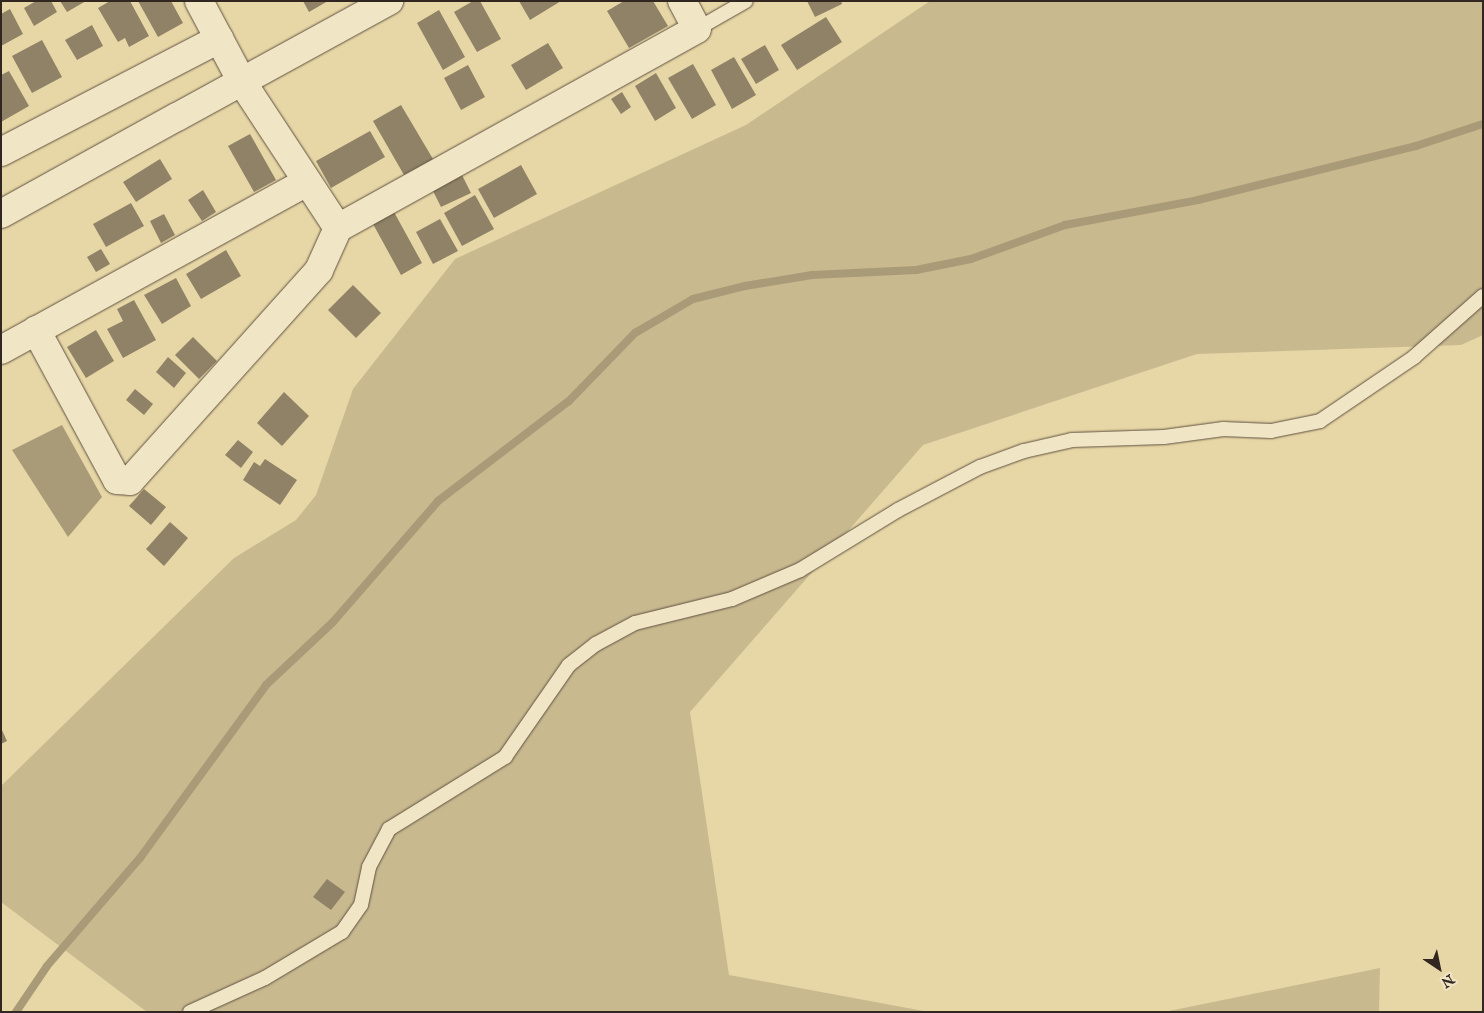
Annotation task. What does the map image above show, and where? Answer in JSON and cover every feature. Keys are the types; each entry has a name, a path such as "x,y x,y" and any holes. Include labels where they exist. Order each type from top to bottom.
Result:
{"street":[{"path":"199,1 242,82 338,228"},
{"path":"1,214 389,1"},
{"path":"36,330 117,480 130,481 320,270 338,228 697,29 682,1"},
{"path":"1,152 219,39"},
{"path":"1,350 308,182"}],"lane":[{"path":"697,29 746,1"},
{"path":"190,1012 265,978 342,932 361,905 369,867 389,829 505,757 569,664 596,644 635,623 732,599 800,570 914,502 980,467 1024,451 1072,440 1164,436 1223,429 1271,431 1320,421 1414,357 1483,296"}],"shaded area":[{"path":"930,1 1483,1 1483,335 1461,345 1197,354 923,445 690,712 729,975 929,1012 147,1012 1,902 1,786 234,558 296,520 316,495 353,389 455,259 746,125"},
{"path":"62,425 102,497 68,537 12,450"},
{"path":"1380,968 1379,1012 1164,1012"}],"building":[{"path":"36,1 51,1 57,12 34,26 24,8"},
{"path":"60,1 86,1 67,12"},
{"path":"110,1 130,1 149,36 129,47 125,38 118,42 98,8"},
{"path":"138,1 171,1 183,23 158,37"},
{"path":"303,1 328,1 309,12"},
{"path":"473,1 480,1 501,39 477,52 454,12"},
{"path":"519,1 561,1 530,20"},
{"path":"624,1 653,1 668,26 629,48 607,11"},
{"path":"807,1 841,1 842,4 815,17"},
{"path":"10,9 23,34 1,46 1,14"},
{"path":"439,10 465,57 443,70 417,23"},
{"path":"826,17 842,42 797,70 781,45"},
{"path":"92,25 103,46 77,60 65,40"},
{"path":"42,40 62,77 32,93 12,56"},
{"path":"548,43 563,68 526,90 511,65"},
{"path":"765,45 779,70 756,84 741,59"},
{"path":"734,57 756,95 732,109 711,70"},
{"path":"693,64 716,105 692,119 668,78"},
{"path":"468,65 485,97 461,110 444,78"},
{"path":"9,71 29,106 1,122 1,75"},
{"path":"656,73 676,108 655,121 635,86"},
{"path":"622,92 631,107 621,114 611,99"},
{"path":"401,105 433,159 404,175 373,121"},
{"path":"370,131 385,157 331,188 316,161"},
{"path":"250,134 276,180 254,192 228,146"},
{"path":"160,159 172,179 136,202 123,182"},
{"path":"521,165 537,194 494,218 478,189"},
{"path":"462,175 471,193 441,207 432,189"},
{"path":"203,190 216,212 202,221 188,200"},
{"path":"475,195 494,229 462,246 444,213"},
{"path":"131,203 144,226 106,247 93,224"},
{"path":"394,212 422,263 401,275 373,224"},
{"path":"164,214 175,235 161,243 150,221"},
{"path":"440,219 458,251 433,264 416,232"},
{"path":"101,249 110,264 96,272 87,257"},
{"path":"226,250 241,276 201,299 186,274"},
{"path":"176,278 191,306 162,324 144,295"},
{"path":"353,285 381,313 356,338 328,310"},
{"path":"134,300 156,340 123,358 107,329 123,321 117,309"},
{"path":"96,330 114,361 86,378 67,347"},
{"path":"193,337 217,361 199,379 175,355"},
{"path":"168,357 186,373 174,388 156,372"},
{"path":"135,389 153,404 144,415 126,400"},
{"path":"284,392 309,416 282,446 257,423"},
{"path":"238,440 253,452 241,468 225,455"},
{"path":"265,459 297,480 280,505 243,480 254,462 260,466"},
{"path":"144,489 166,507 151,525 129,506"},
{"path":"170,522 188,538 164,566 146,549"},
{"path":"1,728 7,741 1,744"},
{"path":"327,879 345,892 331,910 313,897"}],"waterway":[{"path":"16,1012 47,966 140,858 266,685 333,622 438,501 569,401 635,333 693,299 745,286 812,275 916,270 971,259 1065,225 1198,200 1416,146 1483,124"}]}
